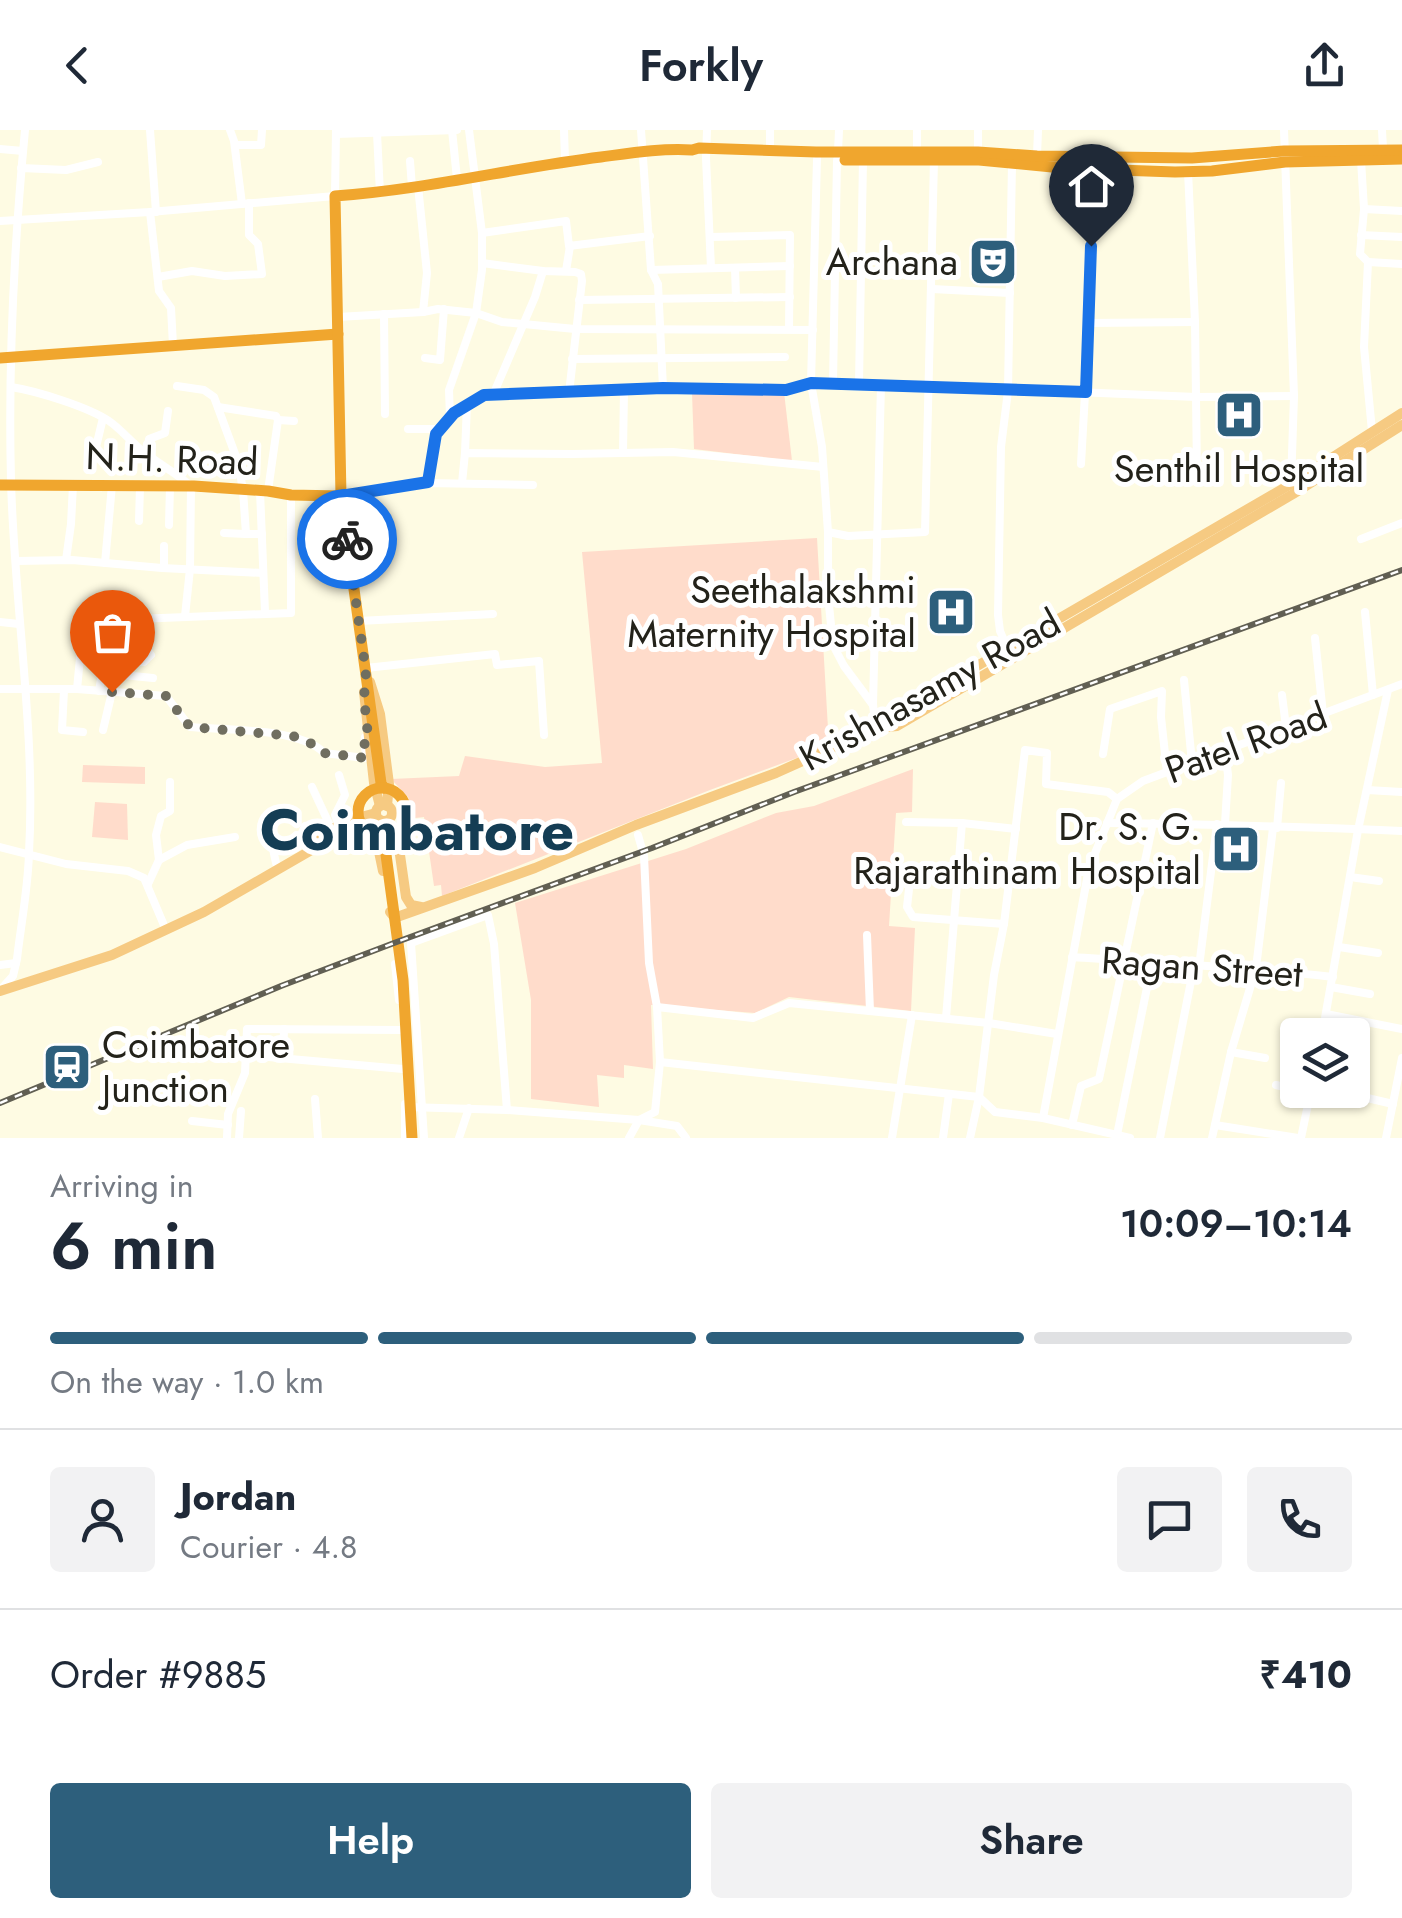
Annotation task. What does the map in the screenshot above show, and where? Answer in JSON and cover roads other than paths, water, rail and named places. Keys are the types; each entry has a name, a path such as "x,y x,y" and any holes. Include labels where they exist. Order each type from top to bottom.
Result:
{"highway":[{"path":"702,153 770,150 863,160 1037,156 1402,159"},
{"path":"378,789 379,766 372,741 341,496 335,196 380,193 565,161 642,152 817,160 917,151 978,152 1093,168 1212,171 1285,157 1402,150"},
{"path":"5,358 338,334"},
{"name":"N.H. Road","path":"6,484 191,486 291,496 341,496"},
{"path":"386,834 406,816 406,808 398,794 378,789 361,800 358,815 360,822 386,834 392,848 414,1032 415,1138"}],"main road":[{"name":"Krishnasamy Road","path":"386,834 377,842 388,908 398,917 776,773 876,728 1010,654 1402,413"},
{"path":"1010,654 1293,494 1402,425"},
{"path":"247,887 263,885 381,813 388,784 380,714 366,670"},
{"path":"372,741 374,783 386,834 398,841 406,897 411,905 427,906"},
{"path":"247,887 258,874 351,819 381,813"},
{"path":"0,991 112,955 166,930 360,822"}],"street":[{"path":"0,991 13,976 16,963 29,855 25,690 15,537 6,484 11,387 5,358 24,130"},
{"path":"150,130 158,277 160,291 171,308 174,345"},
{"path":"158,277 192,271 225,276 262,274 258,244 249,234 230,130"},
{"path":"235,145 260,144 262,130"},
{"path":"0,221 335,196 336,132 454,130 457,179"},
{"path":"450,417 449,390 476,313 482,263 469,130"},
{"path":"564,130 565,161"},
{"path":"642,130 651,270 658,284 663,388"},
{"path":"707,130 702,153 711,268"},
{"path":"770,130 770,150"},
{"path":"833,383 839,130"},
{"path":"917,130 917,151"},
{"path":"978,130 978,152"},
{"path":"1037,156 1038,130"},
{"path":"1284,130 1294,396 1291,484"},
{"path":"1382,130 1382,149"},
{"path":"377,133 380,193"},
{"path":"0,148 23,151"},
{"path":"1010,654 998,615 1001,447 1008,391 1012,158"},
{"path":"817,160 811,383 823,467 833,645 873,705"},
{"path":"859,383 863,160"},
{"path":"828,532 848,536 925,532 934,160"},
{"path":"1361,160 1364,209 1360,254 1368,262 1402,264"},
{"path":"410,161 426,274 423,312"},
{"path":"21,168 66,170 98,162"},
{"path":"1082,464 1093,168"},
{"path":"1188,171 1198,472"},
{"path":"1364,209 1402,211"},
{"path":"482,233 566,221 570,246 566,271"},
{"path":"711,237 790,235 788,329"},
{"path":"1362,235 1402,237"},
{"path":"570,246 650,236"},
{"path":"1368,262 1364,347 1372,431"},
{"path":"482,263 580,274 569,393"},
{"path":"651,270 790,266"},
{"path":"735,268 736,298"},
{"path":"493,395 543,271"},
{"path":"932,288 1010,293"},
{"path":"579,300 790,297"},
{"path":"338,317 444,309 476,313 502,322 576,329 813,330"},
{"path":"425,358 440,360 444,309"},
{"path":"384,314 385,414"},
{"path":"1089,323 1194,322"},
{"path":"572,359 785,357"},
{"path":"428,482 436,434 450,417 477,397 493,395 663,388 786,390 811,383 859,383 1196,398 1294,396"},
{"path":"876,728 873,705 880,384"},
{"path":"177,386 204,390 214,397 238,462 246,534"},
{"path":"11,387 30,390 112,423 191,486 186,616"},
{"path":"623,452 624,390"},
{"path":"462,483 467,404"},
{"path":"218,407 274,414 278,420 264,491 265,612"},
{"path":"147,454 149,439 165,433 168,411"},
{"path":"96,447 102,418"},
{"path":"278,420 294,421"},
{"path":"408,429 440,429"},
{"path":"465,453 699,453 823,467"},
{"path":"341,496 428,482 533,485"},
{"path":"66,560 73,484"},
{"path":"105,563 112,486"},
{"path":"138,521 140,486"},
{"path":"169,525 170,486"},
{"path":"136,618 290,613 291,496"},
{"path":"1361,539 1402,523"},
{"path":"224,533 262,534"},
{"path":"0,538 15,537"},
{"path":"164,546 164,568"},
{"path":"16,561 66,560 264,573"},
{"path":"1365,612 1374,695"},
{"path":"359,621 493,614"},
{"path":"0,622 19,624"},
{"path":"80,656 123,663 144,662 151,655 140,640 114,634"},
{"path":"77,689 82,638"},
{"path":"1315,638 1323,714"},
{"path":"366,670 494,654 497,665 539,662 544,735"},
{"path":"99,691 104,661"},
{"path":"103,730 123,663"},
{"path":"122,674 153,678"},
{"path":"1184,680 1192,762"},
{"name":"Patel Road","path":"1042,1118 1089,868 1118,799 1143,781 1402,684"},
{"path":"0,688 166,696 190,727 293,736 324,753 365,758 365,737 372,741"},
{"path":"64,690 62,730 82,732"},
{"path":"1325,1018 1358,830 1388,690"},
{"path":"1102,754 1110,708 1162,691 1167,772"},
{"path":"1282,695 1286,728"},
{"path":"972,1138 1025,750 1047,754 1046,784 1108,792 1118,799"},
{"path":"1160,1138 1197,966 1221,824 1228,774 1225,750"},
{"path":"336,828 335,815 345,795 338,776"},
{"path":"148,884 158,860 156,835 162,816 170,811 170,782"},
{"path":"1212,1138 1231,1052 1256,968 1281,782"},
{"path":"312,787 336,828"},
{"path":"1366,790 1402,792"},
{"path":"267,822 276,863"},
{"path":"906,822 1016,829"},
{"path":"1106,822 1402,832"},
{"path":"1072,1125 1081,1086 1099,1079 1152,823"},
{"path":"946,1018 962,824"},
{"path":"305,826 315,840"},
{"path":"628,1138 639,1120 655,1112 660,1062 644,856 638,834"},
{"path":"158,860 188,845 235,837"},
{"path":"0,847 66,864 128,871 144,878 166,930"},
{"path":"1350,878 1379,881"},
{"path":"910,880 907,907 913,917 1004,924"},
{"path":"415,1138 411,943 488,914 494,944 507,1110"},
{"path":"867,935 870,1011"},
{"path":"1338,947 1378,953"},
{"path":"411,952 394,956 404,1069 414,1104 415,1138"},
{"name":"Ragan Street","path":"1072,956 1256,968 1332,982 1370,994"},
{"path":"0,965 16,963"},
{"path":"1116,1135 1152,963"},
{"path":"656,1007 753,1018 788,1003 946,1018 1056,1034"},
{"path":"1326,1014 1402,1029"},
{"path":"892,1138 912,1015"},
{"path":"227,1138 228,1114 245,1073 247,1028 401,1030"},
{"path":"283,1058 284,1029"},
{"path":"1231,1052 1265,1058"},
{"path":"246,1055 404,1069"},
{"path":"1386,1138 1402,1060"},
{"path":"660,1062 979,1097 994,1112 1042,1118 1087,1133 1130,1138"},
{"path":"1276,1085 1280,1086"},
{"path":"943,1138 949,1094"},
{"path":"316,1099 318,1138"},
{"path":"1370,1099 1393,1104"},
{"path":"414,1104 639,1120 677,1126 686,1138"},
{"path":"459,1138 469,1108"},
{"path":"1215,1125 1300,1138 1307,1108"},
{"path":"239,1138 241,1111"},
{"path":"192,1120 228,1125"}],"railway":[{"path":"0,1103 394,943 1402,570"}],"place":[{"name":"Archana","path":"993,262"},
{"name":"Senthil Hospital","path":"1239,415"},
{"name":"Seethalakshmi Maternity Hospital","path":"951,612"},
{"name":"Dr. S. G. Rajarathinam Hospital","path":"1236,849"},
{"name":"Coimbatore Junction","path":"67,1067"}],"district":[{"name":"Coimbatore","path":"417,830"}]}
